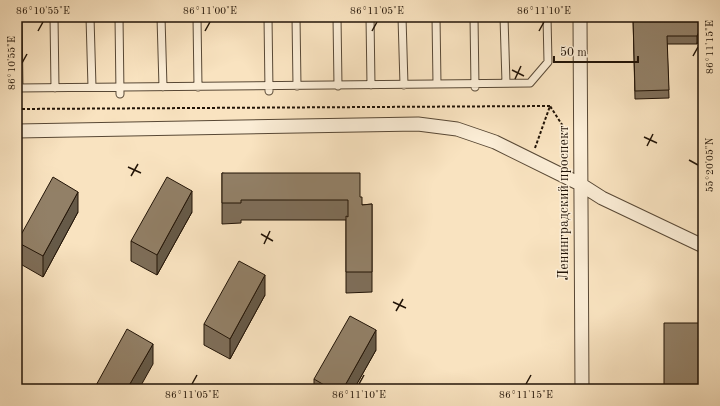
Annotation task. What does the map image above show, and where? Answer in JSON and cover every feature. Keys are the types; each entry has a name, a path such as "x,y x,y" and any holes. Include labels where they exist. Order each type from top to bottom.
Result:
{"street":[{"name":"Ленинградский проспект","path":"580,17 582,389"},
{"path":"17,131 418,124 457,129 495,142 580,184 602,198 703,246"}],"lane":[{"path":"18,17 18,88 92,88 120,90 198,86 269,88 297,86 404,84 475,85 530,83 548,62 547,17"},
{"path":"54,17 55,88"},
{"path":"90,17 92,88"},
{"path":"119,17 120,90"},
{"path":"162,17 163,87"},
{"path":"197,17 198,86"},
{"path":"268,17 269,88"},
{"path":"296,17 297,86"},
{"path":"337,17 338,86"},
{"path":"370,17 371,85"},
{"path":"402,17 404,84"},
{"path":"436,17 437,84"},
{"path":"474,17 475,85"},
{"path":"504,17 506,83"}],"path":[{"path":"550,106 571,138 580,139"},
{"path":"17,109 550,106"},
{"path":"531,160 550,106"}],"building":[{"path":"633,17 703,17 703,24 697,36 667,36 669,90 635,91"},
{"path":"222,173 360,173 360,197 362,197 362,205 372,204 372,272 346,272 346,216 348,217 348,200 241,200 241,203 222,203"},
{"path":"53,177 78,192 43,256 17,242"},
{"path":"167,177 192,191 157,255 131,241"},
{"path":"239,261 265,275 230,339 204,324"},
{"path":"350,316 376,330 343,389 331,389 314,379"},
{"path":"664,323 700,323 700,389 664,389"},
{"path":"127,329 153,344 127,389 94,389"}]}
